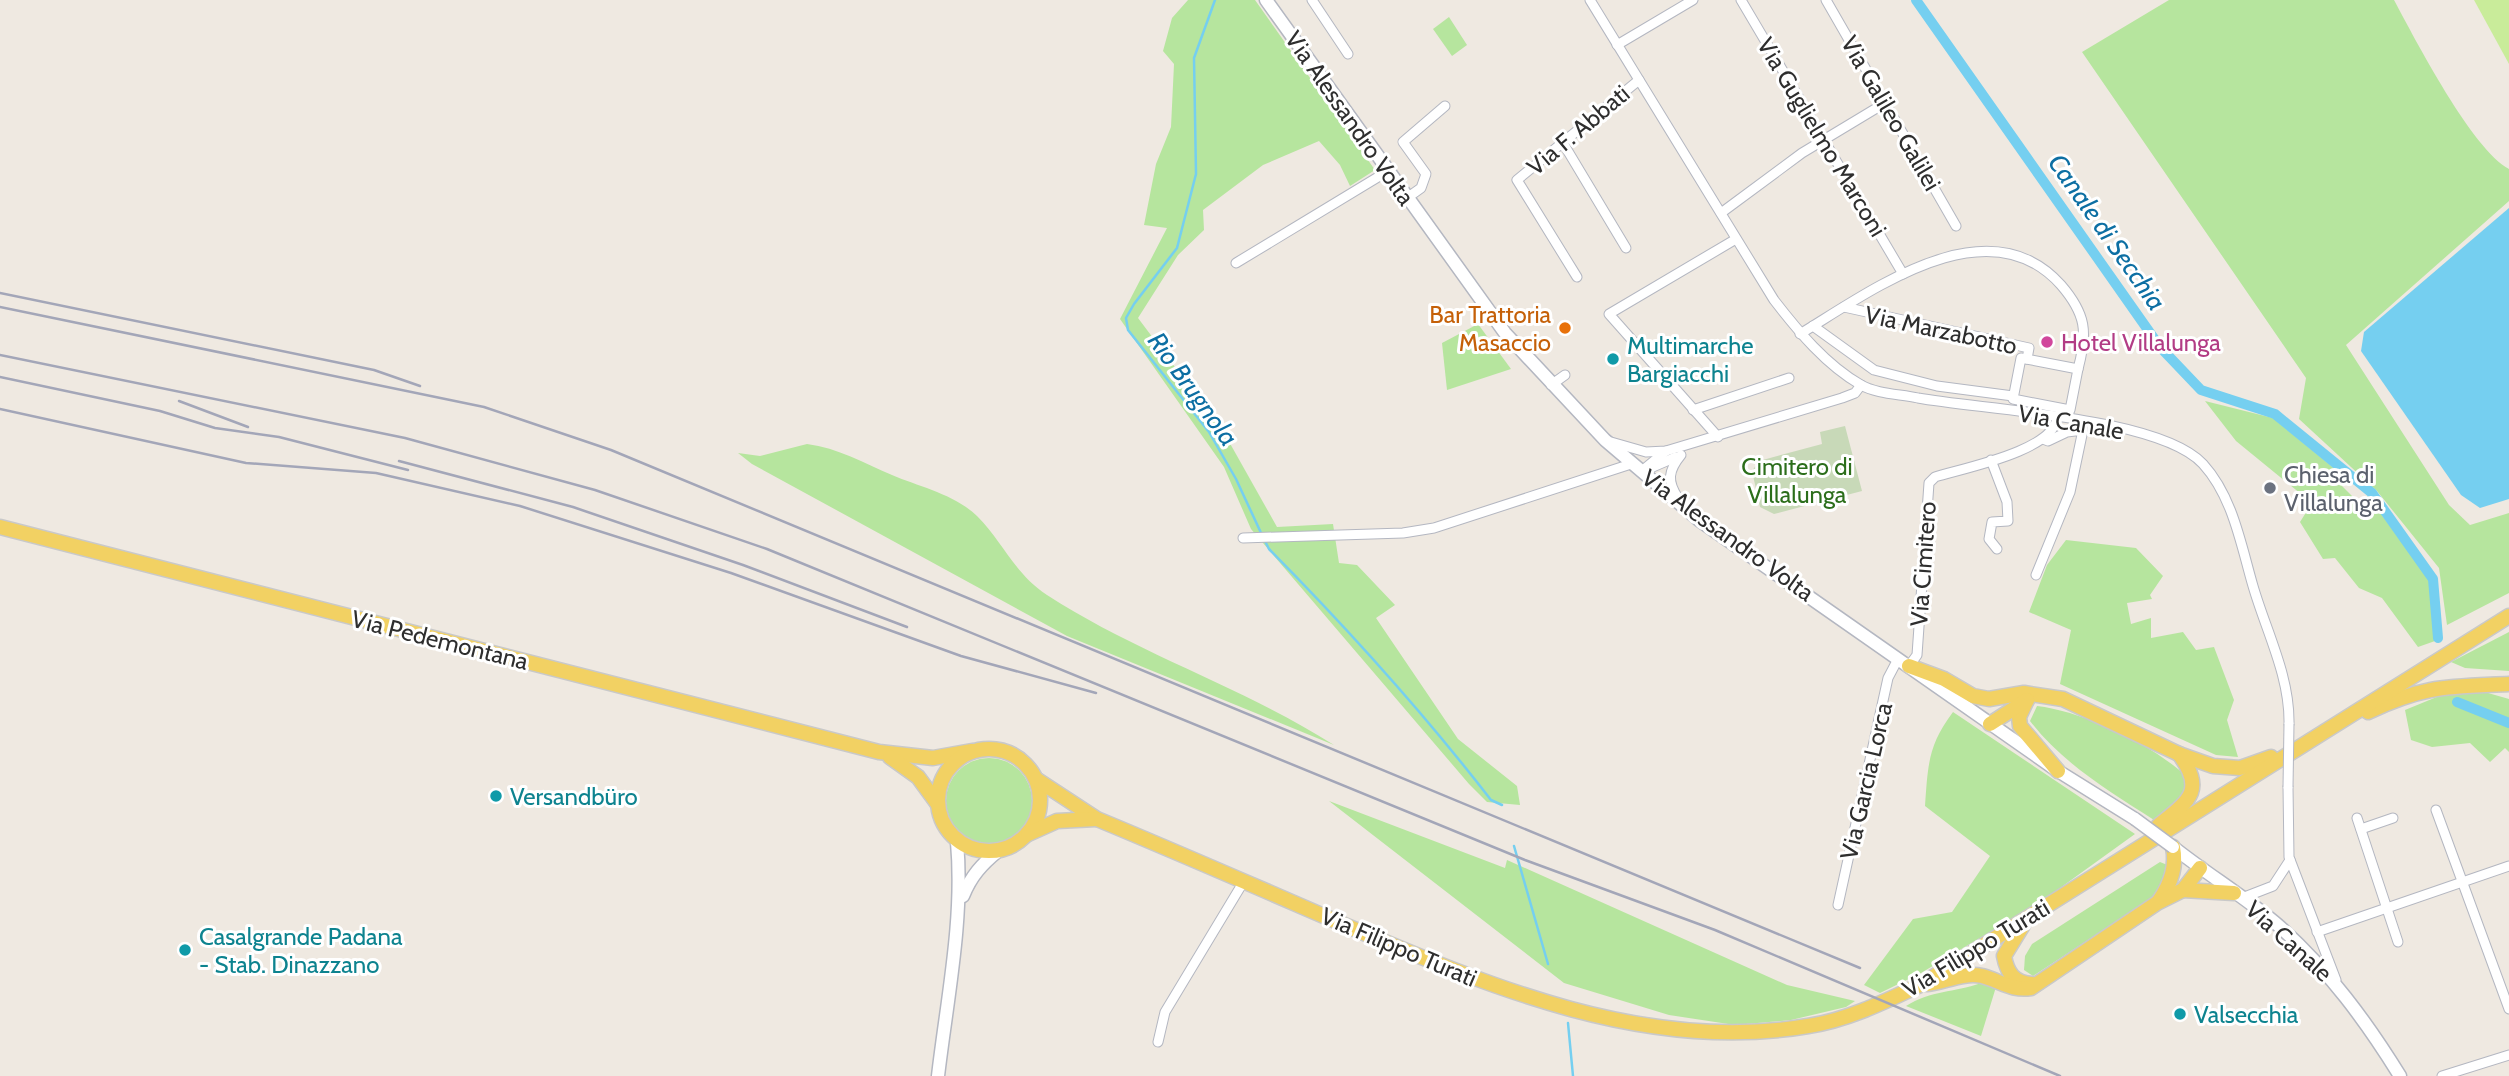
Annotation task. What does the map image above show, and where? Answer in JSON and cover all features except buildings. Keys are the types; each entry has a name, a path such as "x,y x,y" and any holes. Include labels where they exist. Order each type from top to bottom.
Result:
{"main road":[{"name":"Via Alessandro Volta","path":"1266,0 1506,333 1551,385 1605,440 1699,520 2058,771 2135,819 2173,847"},
{"name":"Via Pedemontana","path":"0,527 879,752"},
{"name":"Via Filippo Turati","path":"1036,779 1097,819 1502,989 1604,1016 1691,1030 1754,1032 1812,1026 1871,1007 1922,984 2132,850 2493,626 2509,619"},
{"path":"1903,662 1944,679 1973,696 1989,699 2044,694 2075,704 2179,754 2213,766 2240,768 2413,692 2436,687 2504,686"},
{"path":"1990,724 2020,698"},
{"path":"2020,698 2020,726 2058,771"},
{"path":"998,749 1010,753 1021,760 1036,779 1040,808 1028,835 1014,845 998,851 984,852 957,842 943,825 937,803 918,777 879,752 933,758 998,749"},
{"path":"937,803 939,787 946,771 958,759 972,751"},
{"path":"2132,850 2182,806 2192,792 2192,773 2179,754"},
{"name":"Via Filippo Turati","path":"1028,835 1057,821 1097,819"},
{"path":"938,1076 958,909 957,842"},
{"path":"2157,903 2167,889 2175,858 2173,847"},
{"name":"Via Canale","path":"2173,847 2278,925 2338,985 2400,1076"},
{"path":"958,909 969,881 998,851"},
{"path":"2167,889 2200,868"},
{"path":"1922,984 1970,975 1983,976 2019,990 2040,983 2157,903 2183,890 2200,868"},
{"path":"2183,890 2238,896"},
{"path":"2030,916 2004,956 2010,974 2016,980 2040,983"}],"street":[{"path":"1312,0 1348,54"},
{"name":"Via Canale","path":"1590,0 1774,300 1800,334 1861,385 1938,401 2021,413 2057,418 2069,415"},
{"path":"1618,45 1693,0"},
{"name":"Via Guglielmo Marconi","path":"1741,0 1903,274"},
{"name":"Via Galileo Galilei","path":"1826,0 1956,226"},
{"name":"Via F. Abbati","path":"1577,277 1517,180 1639,80"},
{"path":"1721,213 1824,140 1885,103"},
{"path":"1407,198 1421,188 1426,174 1403,142 1445,107"},
{"path":"1563,143 1626,248"},
{"path":"1236,263 1388,171"},
{"path":"1718,438 1609,314 1737,239"},
{"path":"1800,334 1903,274 1938,259 1983,251 2008,253 2032,261 2050,274 2083,317 2085,345 2069,415"},
{"name":"Via Marzabotto","path":"1844,307 2029,348 2027,359"},
{"name":"Via Canale","path":"1813,326 1874,370 1937,386 2013,396 2013,399 2140,433 2170,443 2201,462 2213,477 2235,523 2285,684 2289,723 2290,860 2298,887 2338,985"},
{"path":"2013,396 2021,358 2078,369"},
{"path":"1551,385 1565,375"},
{"path":"1693,410 1789,378"},
{"path":"1605,440 1646,452 1692,446 1842,398 1855,393 1861,385"},
{"path":"2021,413 2023,401"},
{"path":"2043,439 2056,426 2057,418"},
{"name":"Via Cimitero","path":"1903,662 1917,655 1929,483 1936,477 1992,460 2043,439 2048,441 2067,432 2083,430 2070,492 2036,575"},
{"path":"1636,468 1656,468 1692,446"},
{"path":"1243,538 1403,533 1434,528 1636,468 1666,451"},
{"path":"1681,455 1670,473 1670,484 1699,520"},
{"path":"1992,460 2007,502 2008,521 1992,522 1989,538 1997,549"},
{"name":"Via Garcia Lorca","path":"1838,905 1888,678 1903,662"},
{"path":"2436,810 2509,1009"},
{"path":"2357,818 2398,942"},
{"path":"2361,829 2393,818"},
{"path":"2238,896 2265,892 2278,882 2290,860"},
{"path":"2318,932 2509,866"},
{"path":"1158,1042 1165,1012 1244,881"},
{"path":"2278,882 2298,887"},
{"path":"2442,1076 2509,1055"}],"green space":[{"path":"1188,0 1255,0 1375,170 1350,186 1340,165 1319,141 1263,165 1203,210 1204,230 1178,255 1138,318 1223,431 1277,527 1333,524 1339,563 1357,565 1395,605 1376,618 1458,739 1517,786 1520,805 1487,802 1469,784 1251,529 1224,467 1120,319 1167,228 1144,225 1156,164 1171,127 1174,64 1163,51 1172,18"},
{"path":"2169,0 2394,0 2462,118 2494,158 2509,169 2509,201 2346,345 2449,505 2470,525 2509,513 2509,593 2447,625 2439,568 2377,491 2299,419 2306,378 2082,52"},
{"path":"2474,0 2509,0 2509,64"},
{"path":"1449,17 1467,45 1452,56 1433,29"},
{"path":"1478,324 1511,369 1447,390 1442,343"},
{"path":"2205,401 2273,418 2347,479 2342,486 2360,504 2368,496 2430,581 2435,641 2418,647 2382,598 2359,588 2335,558 2323,559 2300,522 2312,503 2236,441"},
{"name":"Cimitero di Villalunga","path":"1845,426 1862,491 1774,514 1760,507 1752,471 1759,461 1822,444 1820,432"},
{"path":"807,444 840,452 958,502 977,516 1017,567 1047,595 1117,635 1264,705 1334,745 1067,636 752,464 738,453 760,456"},
{"path":"2066,540 2136,548 2163,576 2150,595 2152,599 2127,603 2131,624 2151,618 2151,638 2183,632 2196,650 2214,647 2234,700 2227,720 2238,757 2216,755 2060,684 2071,630 2029,612 2047,565"},
{"path":"2509,632 2509,671 2465,668 2451,662"},
{"path":"2481,691 2509,699 2509,752 2505,748 2490,762 2470,743 2432,747 2411,740 2405,710 2444,694"},
{"path":"2037,706 2096,722 2155,753 2186,776 2181,797 2154,820 2087,775 2057,750 2030,721"},
{"path":"1953,712 2135,834 2042,901 1921,973 1880,993 1864,985 1913,919 1952,912 1990,856 1925,806 1934,745"},
{"path":"989,758 1013,765 1025,777 1032,801 1025,825 1013,837 989,844 965,837 953,825 946,801 953,777 965,765"},
{"path":"1329,801 1505,868 1507,860 1787,985 1855,1001 1846,1007 1791,1020 1735,1025 1669,1015 1564,983"},
{"path":"2160,862 2170,866 2158,894 2033,976 2024,970 2025,956 2032,944"},
{"path":"1981,983 1996,987 1981,1036 1906,1006 1934,994"}],"water":[{"path":"2509,208 2509,499 2480,508 2461,495 2361,351 2364,332"}],"waterway":[{"name":"Rio Brugnola","path":"1215,0 1194,58 1196,174 1177,248 1126,318 1128,330 1209,432 1236,479 1262,535"},
{"name":"Canale di Secchia","path":"1916,0 2160,347 2201,390 2275,414 2372,493 2433,579 2438,638"},
{"name":"Rio Brugnola","path":"1265,541 1269,549 1356,640 1411,703 1491,800 1502,805"},
{"name":"Canale di Secchia","path":"2457,702 2509,723"},
{"name":"Rio Brugnola","path":"1514,846 1548,964"},
{"name":"Rio Brugnola","path":"1568,1023 1573,1076"}],"railway":[{"path":"0,293 374,370 420,386"},
{"path":"0,307 484,407 611,450 1860,968"},
{"path":"0,355 405,438 595,490 767,549 1525,860 1715,930 2060,1076"},
{"path":"0,377 160,411 215,428 279,437 408,470"},
{"path":"179,401 248,427"},
{"path":"0,409 246,463 376,473 520,506 731,573 961,656 1096,693"},
{"path":"399,461 573,507 743,565 907,627"}],"place":[{"name":"Bar Trattoria Masaccio","path":"1565,328"},
{"name":"Hotel Villalunga","path":"2047,342"},
{"name":"Multimarche Bargiacchi","path":"1613,359"},
{"name":"Chiesa di Villalunga","path":"2270,488"},
{"name":"Versandbüro","path":"496,796"},
{"name":"Casalgrande Padana - Stab. Dinazzano","path":"185,950"},
{"name":"Valsecchia","path":"2180,1014"}]}
